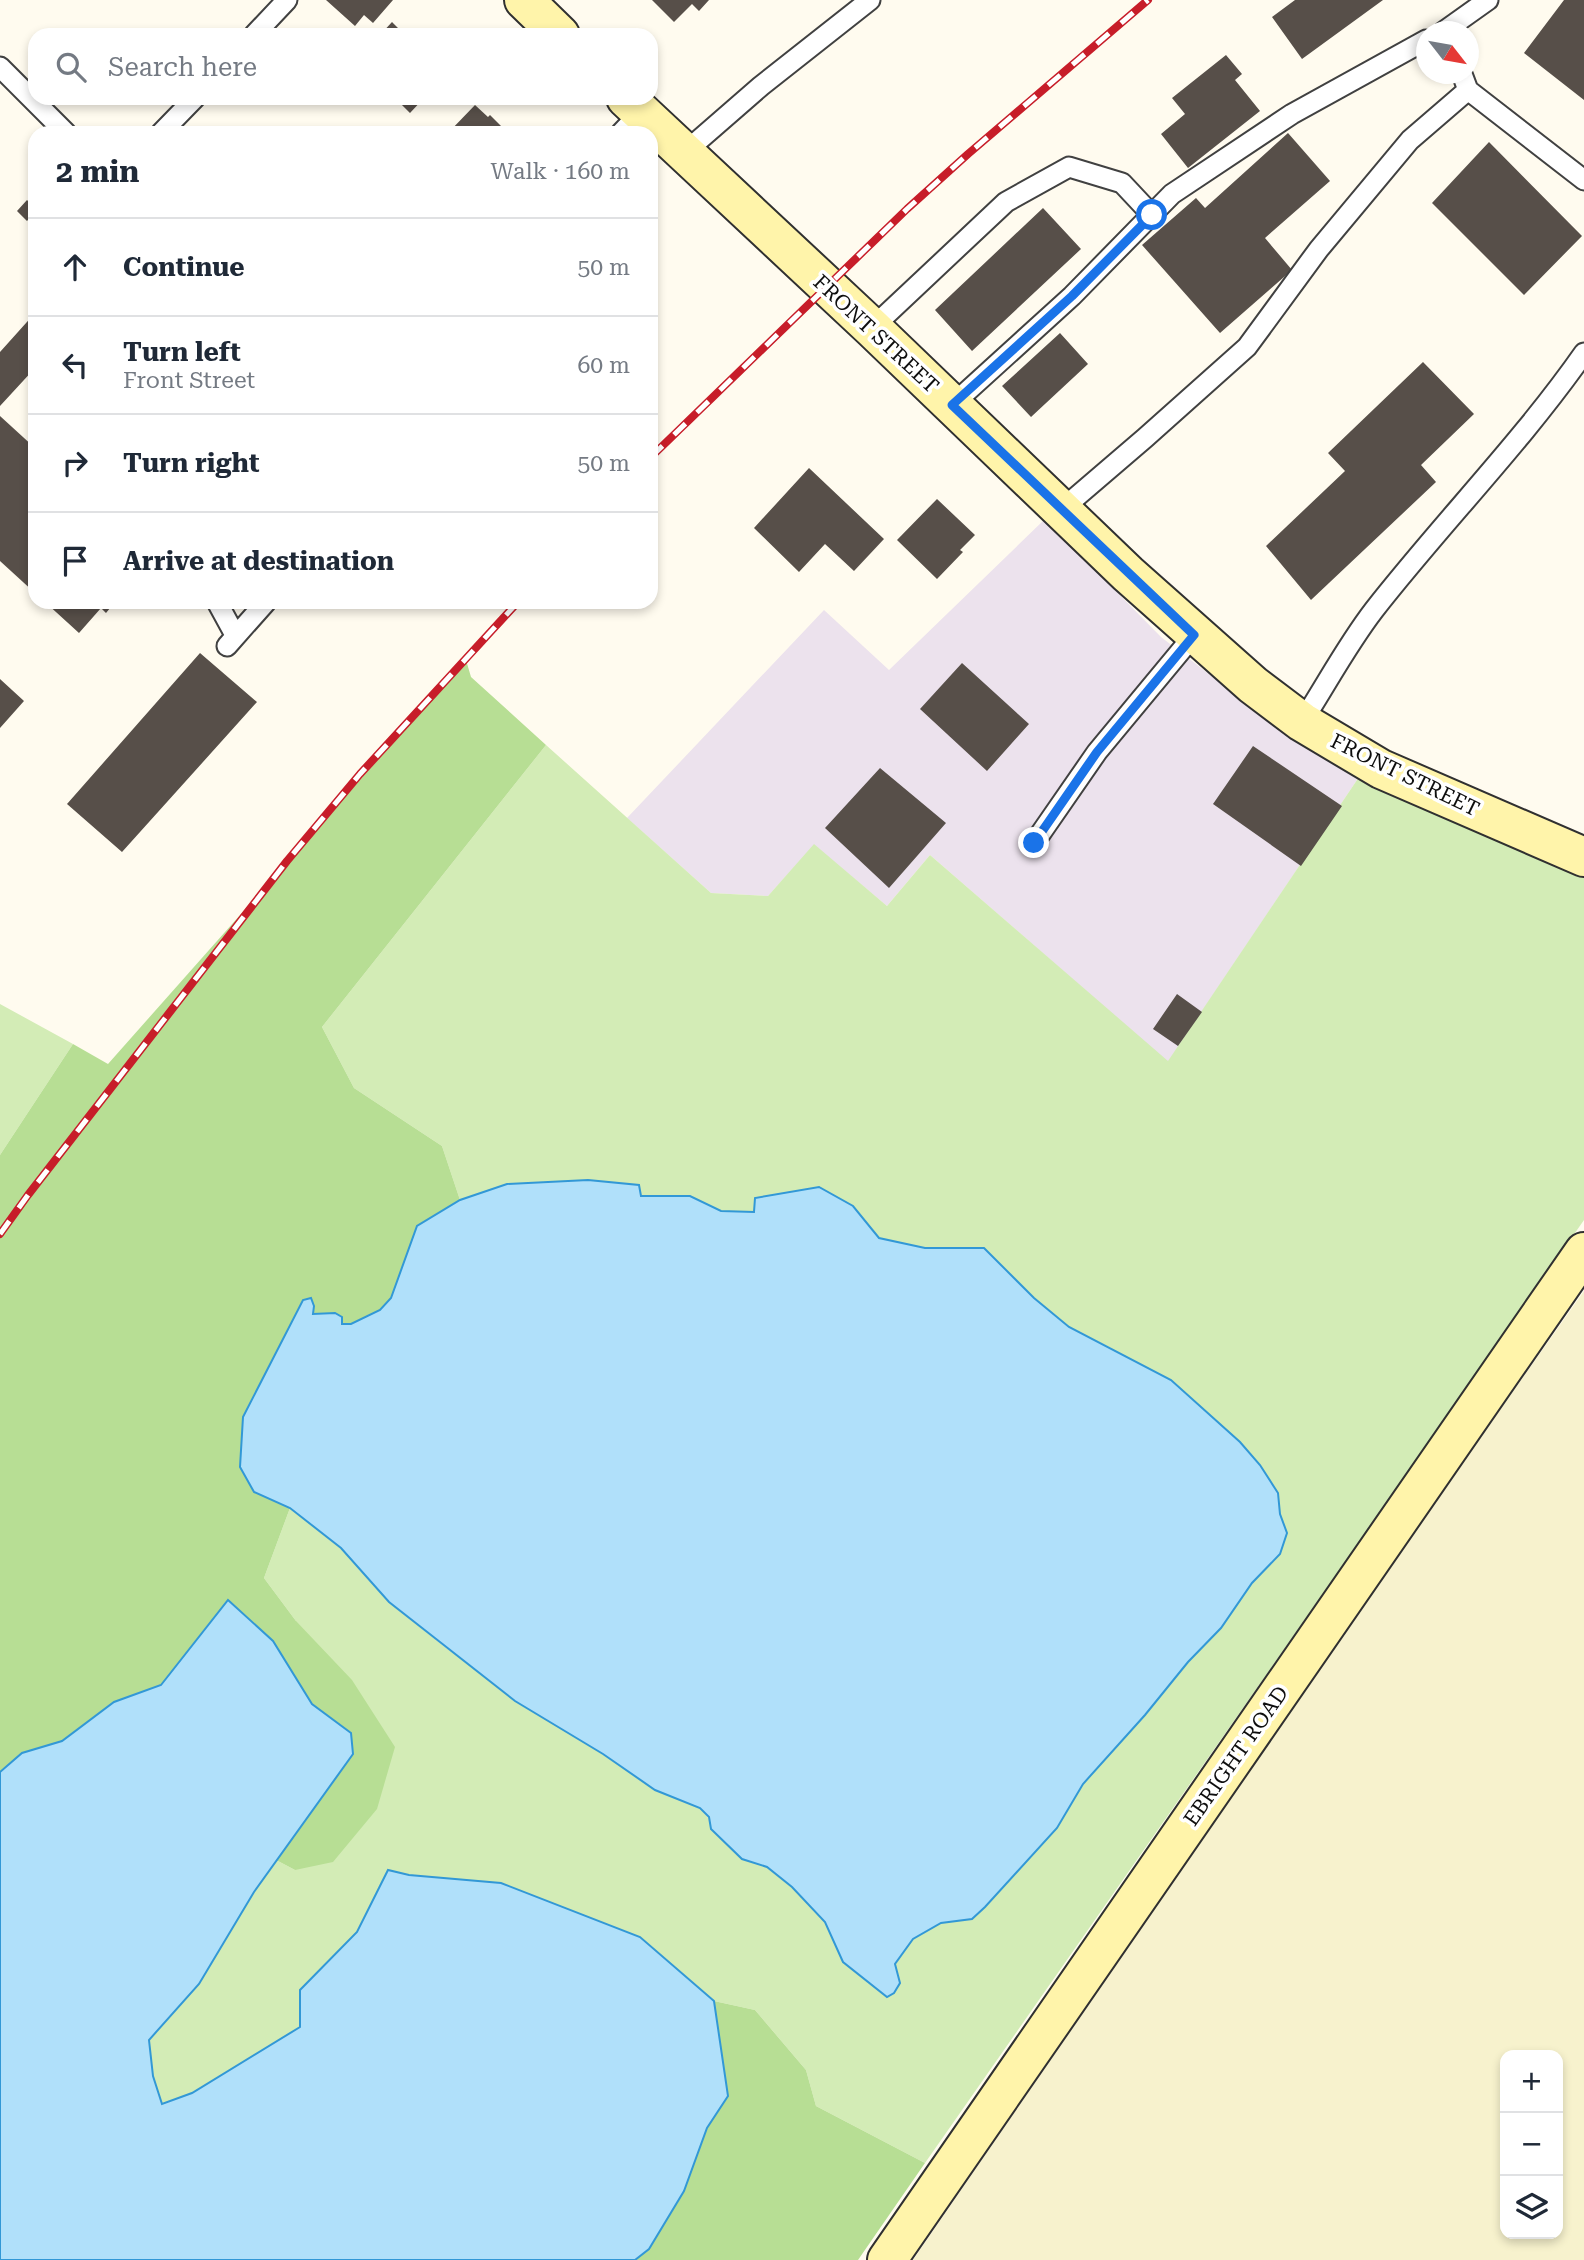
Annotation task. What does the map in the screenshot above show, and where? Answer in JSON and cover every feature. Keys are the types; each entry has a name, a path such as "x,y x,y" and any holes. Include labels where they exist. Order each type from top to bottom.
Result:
{"street":[{"path":"524,0 553,28"},
{"name":"FRONT STREET","path":"629,114 646,126"},
{"name":"FRONT STREET","path":"658,135 684,153 872,328 1060,510 1194,635 1252,685 1302,722 1381,769 1584,857"},
{"name":"EBRIGHT ROAD","path":"887,2260 1584,1252"}],"lane":[{"path":"261,28 287,0"},
{"path":"684,153 761,86 870,0"},
{"path":"1459,21 1488,0"},
{"path":"952,405 1072,296 1172,194 1292,114 1416,46"},
{"path":"0,67 28,95"},
{"path":"1060,510 1247,347 1320,249 1410,140 1463,84"},
{"path":"1467,84 1584,180"},
{"path":"38,105 59,126"},
{"path":"168,126 188,105"},
{"path":"872,328 1006,202 1069,167 1122,183 1152,215"},
{"path":"1302,722 1372,613 1560,388 1584,353"},
{"path":"220,609 231,641 260,609"},
{"path":"1034,843 1097,752 1194,635"}],"shaded area":[{"path":"1045,519 1161,637 1236,695 1359,777 1168,1062 930,855 887,906 814,845 768,896 711,893 627,818 824,610 889,670"},
{"path":"1584,1291 1584,2260 913,2260 1406,1543"}],"green space":[{"path":"466,660 471,677 546,745 322,1027 354,1088 442,1146 460,1200 417,1226 391,1298 380,1310 351,1324 342,1324 322,1314 312,1314 303,1300 274,1358 240,1467 254,1492 290,1508 264,1578 296,1621 352,1680 395,1747 377,1809 333,1862 295,1870 276,1860 313,1809 351,1733 312,1704 273,1641 228,1600 161,1685 114,1702 62,1741 22,1753 0,1772 0,1155 73,1044 108,1064"},
{"path":"546,745 711,893 768,896 814,844 887,906 930,855 1168,1061 1359,777 1584,875 1584,1220 925,2163 816,2106 806,2070 755,2010 714,2001 640,1937 388,1870 357,1932 300,1990 300,2027 192,2093 162,2104 153,2076 149,2041 199,1984 276,1860 295,1870 296,1621 264,1578 290,1508 341,1548 389,1602 446,1648 655,1790 700,1808 742,1859 767,1867 792,1887 825,1922 843,1962 887,1997 899,1977 895,1965 913,1939 941,1923 972,1919 1057,1828 1083,1784 1188,1662 1221,1628 1252,1583 1279,1554 1287,1533 1280,1514 1278,1493 1111,1348 1069,1327 1034,1298 984,1248 925,1248 878,1238 853,1206 754,1212 721,1211 690,1196 640,1196 507,1184 460,1200 442,1146 354,1088 322,1027"},
{"path":"0,1004 73,1044 0,1155"},
{"path":"714,2001 755,2010 806,2070 816,2106 925,2163 858,2260 635,2260 649,2249 684,2191 707,2128 728,2096"}],"water":[{"path":"588,1180 639,1185 641,1196 690,1196 721,1211 754,1212 755,1198 819,1187 853,1206 879,1238 925,1248 984,1248 1034,1298 1069,1327 1171,1380 1240,1442 1260,1465 1278,1493 1280,1514 1287,1533 1280,1554 1252,1583 1221,1628 1188,1662 1083,1784 1057,1828 985,1907 972,1919 941,1923 913,1939 895,1964 900,1983 894,1993 887,1997 843,1962 825,1922 792,1887 767,1867 742,1859 711,1829 709,1817 700,1808 655,1790 603,1754 515,1701 389,1602 341,1548 290,1508 254,1492 240,1467 243,1417 303,1300 311,1298 313,1314 335,1313 342,1317 342,1324 351,1324 380,1310 391,1298 417,1226 460,1200 507,1184"},
{"path":"228,1600 273,1641 312,1704 351,1733 353,1754 254,1892 199,1984 149,2040 153,2076 162,2104 192,2093 300,2027 300,1990 357,1932 388,1870 409,1875 501,1883 640,1937 714,2001 728,2096 707,2128 684,2191 649,2249 635,2260 0,2260 0,1772 22,1753 62,1741 114,1702 161,1685"}],"building":[{"path":"326,0 393,0 373,23 364,15 355,26"},
{"path":"652,0 709,0 699,11 692,4 674,22"},
{"path":"1295,0 1383,0 1302,59 1272,17"},
{"path":"1564,0 1584,0 1584,100 1524,53"},
{"path":"392,22 398,28 386,28"},
{"path":"1226,55 1242,74 1235,80 1260,111 1188,168 1161,134 1185,114 1172,98"},
{"path":"402,105 417,105 410,113"},
{"path":"475,105 501,126 455,126"},
{"path":"1288,133 1330,181 1265,238 1292,270 1220,333 1142,245 1196,198 1205,208"},
{"path":"1489,142 1582,236 1524,295 1432,203"},
{"path":"27,200 28,201 27,221 17,211"},
{"path":"1043,208 1081,249 972,351 935,310"},
{"path":"28,321 28,376 0,406 0,352"},
{"path":"1060,333 1088,364 1031,417 1002,386"},
{"path":"1423,362 1474,414 1421,465 1436,482 1311,600 1266,546 1345,471 1328,453"},
{"path":"0,416 28,442 28,587 0,561"},
{"path":"809,468 884,539 854,571 825,544 799,572 754,528"},
{"path":"937,499 975,535 937,579 897,540"},
{"path":"53,609 100,609 79,633"},
{"path":"200,653 257,702 122,852 67,804"},
{"path":"962,663 1029,724 987,771 920,709"},
{"path":"0,679 24,701 0,728"},
{"path":"1253,746 1342,806 1301,866 1213,804"},
{"path":"880,768 946,823 889,888 825,828"},
{"path":"1177,994 1202,1012 1178,1046 1153,1029"}],"railway":[{"path":"658,450 907,209 1148,0"},
{"path":"0,1234 287,861 360,774 512,609"}],"route":[{"path":"1034,843 1097,752 1194,635 952,405 1072,296 1152,215"}]}
